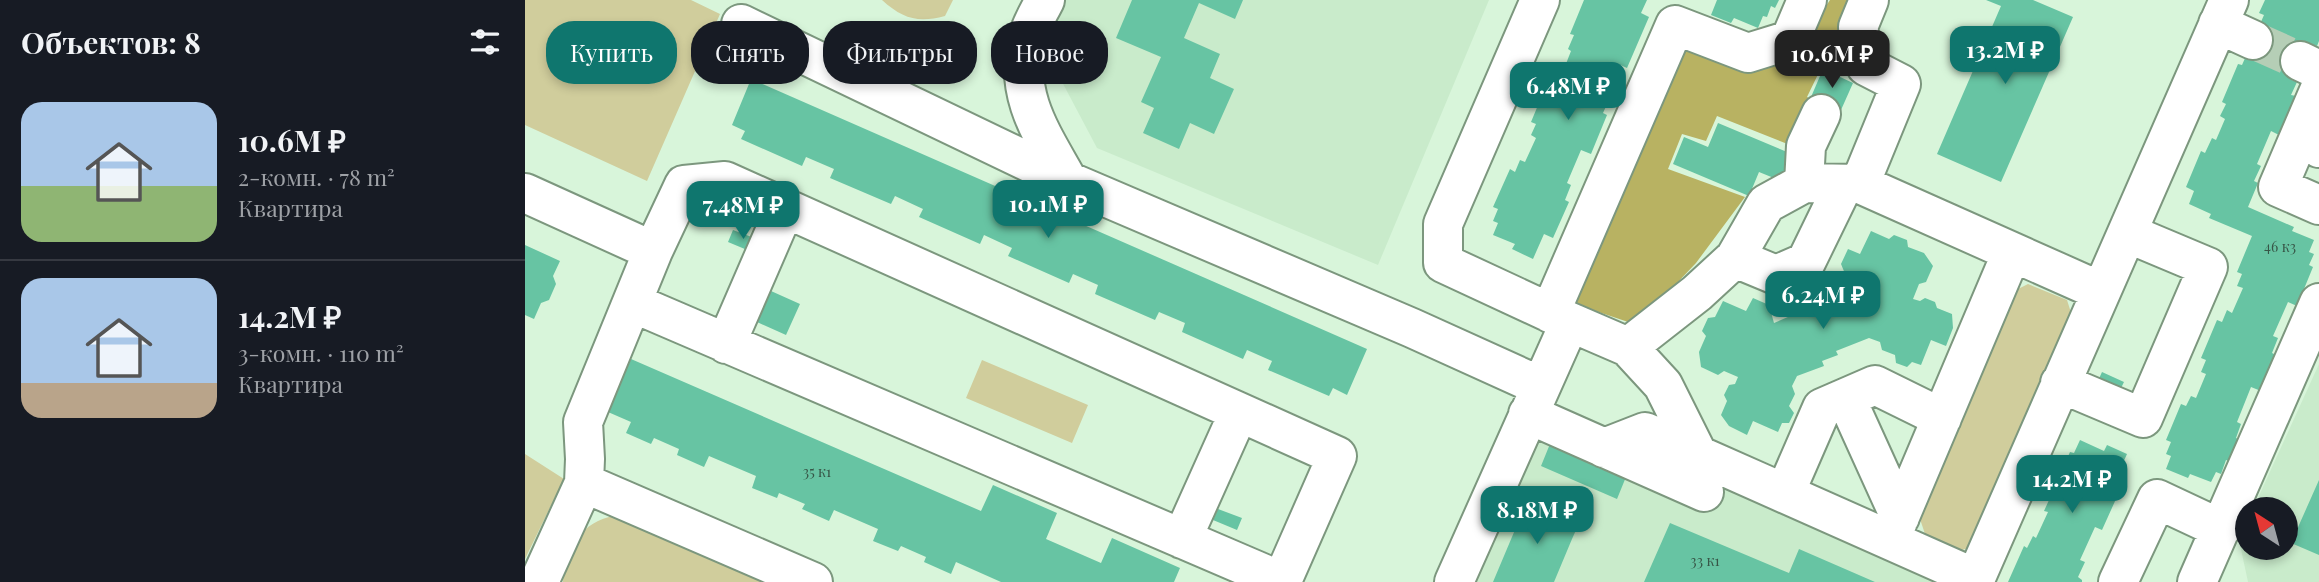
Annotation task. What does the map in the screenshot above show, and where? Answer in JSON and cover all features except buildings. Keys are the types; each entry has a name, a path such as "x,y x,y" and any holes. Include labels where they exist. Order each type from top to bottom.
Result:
{"lane":[{"path":"1045,0 1027,38 1023,84 1035,119 1068,181"},
{"path":"1540,0 1443,224 1443,263 1627,347 1663,385 1698,455"},
{"path":"1454,582 1534,400 1560,317 1675,25 1748,53 1790,40 1807,0"},
{"path":"1735,258 1776,275 1806,262 1852,184 1901,84 1866,66 1858,26 1869,0"},
{"path":"1604,448 1645,432 1785,493 1895,529 1975,580 2223,12 2253,40"},
{"path":"809,57 1068,181 1412,328 1534,400 1604,448 1704,492"},
{"path":"2313,74 2310,140 2278,187 2319,205"},
{"path":"1804,183 1806,146 1821,114"},
{"path":"539,582 584,484 583,422 653,251 684,186 725,181 1337,456 1282,582 633,303"},
{"path":"1627,347 1696,293 1735,258 1766,204 1804,183 1852,184 2030,256 2100,291"},
{"path":"525,193 653,251"},
{"path":"726,344 785,208"},
{"path":"2060,383 2143,418 2208,267 2127,233"},
{"path":"1895,529 1942,418 2030,256"},
{"path":"2197,582 2319,303"},
{"path":"1785,493 1822,408 1875,385 1942,418"},
{"path":"1846,398 1895,529"},
{"path":"1182,539 1239,412"},
{"path":"584,484 813,582"},
{"path":"2118,582 2157,499 2221,528"}],"shaded area":[{"path":"525,0 691,0 720,14 717,21 691,21 691,80 647,181 525,125"},
{"path":"882,0 953,0 945,16 919,19 897,12"},
{"path":"1061,0 1489,0 1378,265 1097,148 1063,84 1108,84 1108,21 1052,21"},
{"path":"1830,0 1858,0 1851,76 1823,64 1807,97 1819,103 1795,147 1717,116 1706,141 1682,134 1668,169 1745,197 1696,263 1637,325 1566,301 1678,44 1797,50"},
{"path":"2028,284 2067,300 2074,322 1978,545 1962,550 1925,534 1919,516 2016,290"},
{"path":"982,360 1088,405 1072,443 966,398"},
{"path":"2319,364 2319,582 2248,582 2243,560 2298,560 2298,497 2258,497"},
{"path":"1547,409 1943,582 1471,582"},
{"path":"525,454 564,479 525,559"},
{"path":"615,516 767,582 563,582 571,549 584,530 603,519"}],"tunnel":[{"path":"2253,40 2300,61"}]}
